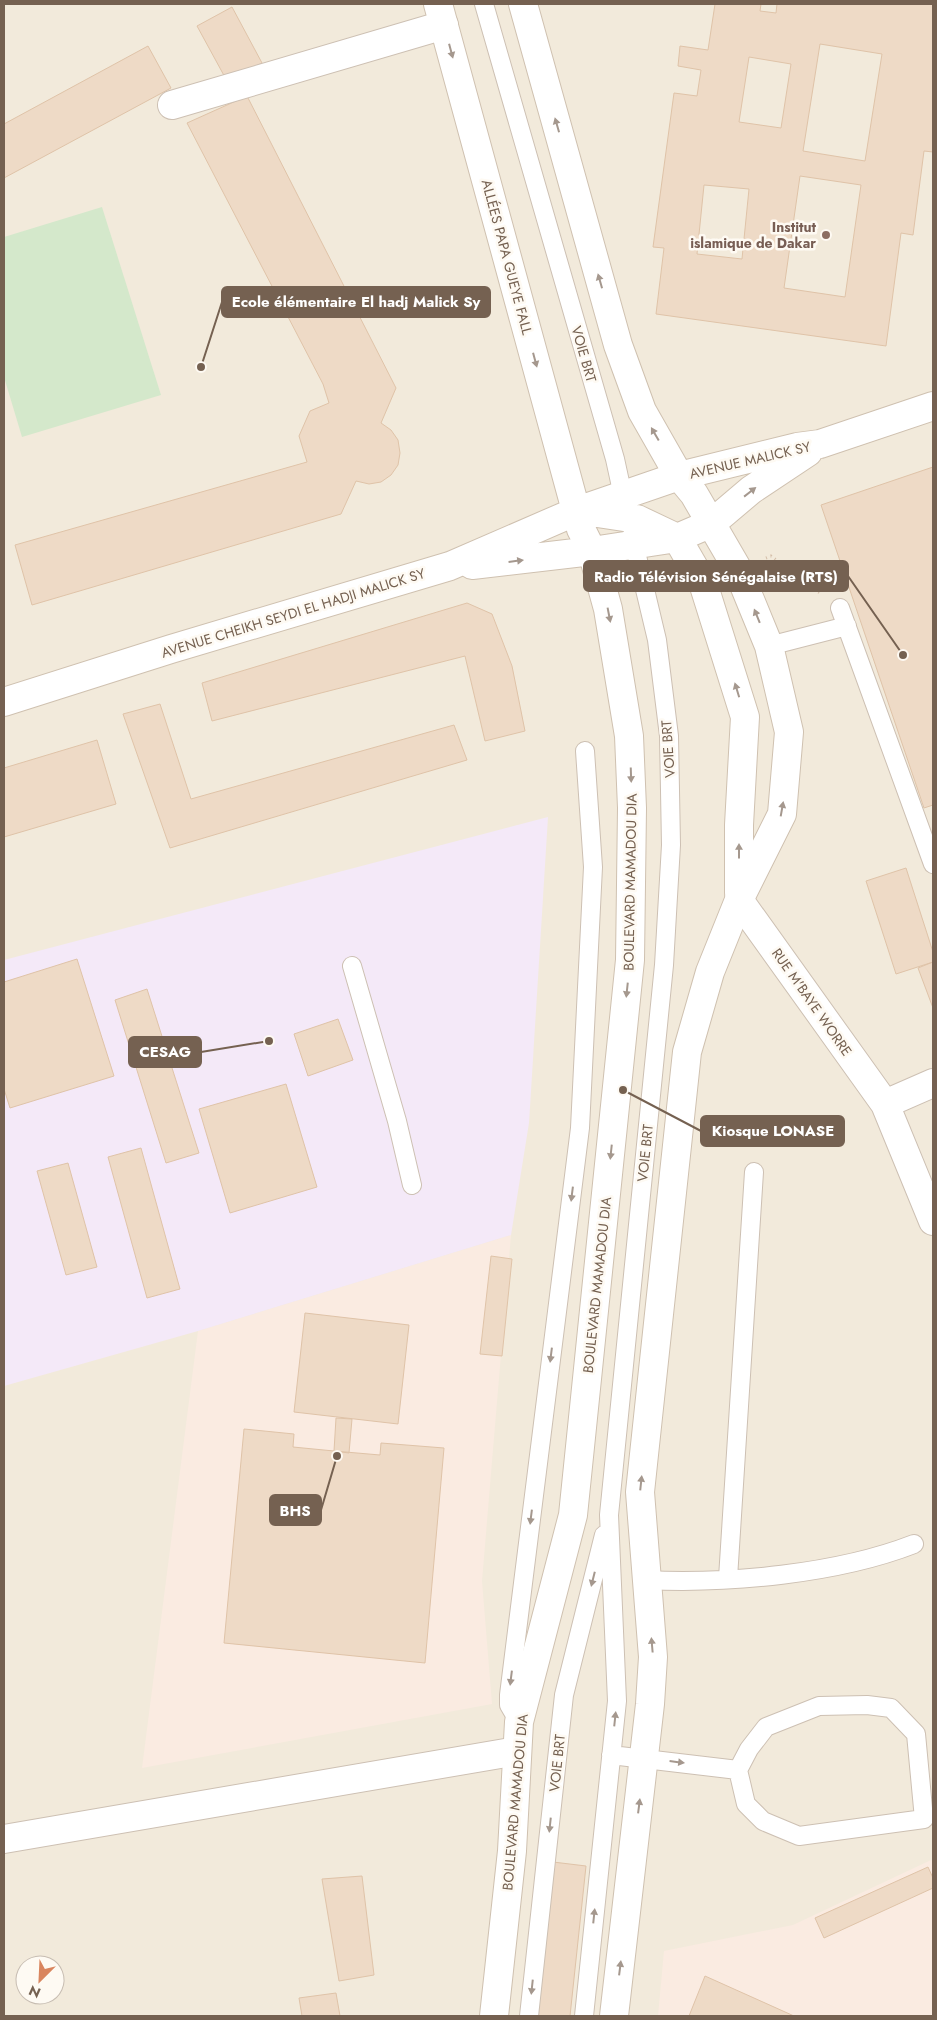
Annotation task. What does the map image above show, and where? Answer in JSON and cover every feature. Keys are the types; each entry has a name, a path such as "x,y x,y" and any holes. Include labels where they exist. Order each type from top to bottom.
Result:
{"street":[{"path":"523,4 618,346 642,411 679,476 694,494 737,568 769,646 789,732 782,814 739,900 710,972 687,1052 640,1492 653,1657 644,1759 614,2016"},
{"path":"172,105 441,14"},
{"name":"ALLÉES PAPA GUEYE FALL","path":"441,14 577,510 580,529 592,551"},
{"name":"AVENUE MALICK SY","path":"626,506 679,476 797,447 820,444 933,406"},
{"name":"AVENUE MALICK SY","path":"450,566 491,564 677,538 712,523 751,490 820,444"},
{"name":"AVENUE CHEIKH SEYDI EL HADJI MALICK SY","path":"4,702 171,649 450,566 577,510 626,506"},
{"path":"626,506 637,519 677,538 703,583 745,717 739,825 739,900"},
{"name":"BOULEVARD MAMADOU DIA","path":"494,2016 512,1851 520,1722 573,1516 630,960 632,808 630,736 608,609 592,551"},
{"name":"RUE M'BAYE WORRE","path":"739,900 885,1104 933,1221"},
{"path":"885,1104 933,1083"},
{"path":"4,1839 517,1751"}],"lane":[{"name":"VOIE BRT","path":"484,4 615,458 656,640 669,736 671,845 664,965 609,1515 617,1701 584,2016"},
{"path":"840,608 933,864"},
{"path":"769,646 847,626"},
{"path":"520,1722 509,1705 509,1695 580,1128 593,867 585,751"},
{"path":"352,966 397,1121 412,1185"},
{"path":"728,1578 754,1172"},
{"name":"VOIE BRT","path":"529,2016 564,1695 609,1515"},
{"path":"646,1580 697,1581 809,1571 883,1556 914,1544"},
{"path":"867,1705 891,1708 916,1734 928,1820 799,1836 763,1821 746,1804 738,1770 749,1749 766,1727 819,1706 867,1705"},
{"path":"611,1755 738,1770"}],"shaded area":[{"path":"4,4 933,4 933,2016 4,2016"},
{"path":"548,817 529,1123 511,1235 198,1331 4,1386 4,960"},
{"path":"511,1235 482,1581 492,1704 142,1768 198,1331"},
{"path":"931,1860 933,1861 933,2016 658,2016 664,1951 793,1925"}],"green space":[{"path":"102,207 161,395 22,437 4,377 4,237"}],"building":[{"name":"Institut islamique de Dakar","path":"715,4 761,4 760,11 776,13 777,4 933,4 933,152 924,151 913,235 901,233 886,346 656,314 664,248 653,247 674,93 697,96 701,70 678,66 680,46 708,50","holes":["820,44 882,54 865,161 803,151","749,57 791,64 781,128 739,122","800,176 861,185 845,297 784,288","704,185 749,189 742,259 697,254"]},
{"path":"232,7 262,63 227,81 197,26"},
{"path":"148,46 171,88 4,178 4,124"},
{"path":"247,96 396,388 381,423 391,430 398,440 400,453 398,465 391,475 381,482 369,484 356,481 341,514 32,605 15,545 307,462 299,436 310,411 329,403 323,384 187,123"},
{"path":"933,467 933,805 924,808 821,505"},
{"path":"467,603 492,614 512,666 525,731 485,741 465,656 212,721 202,683"},
{"path":"160,704 191,799 454,725 467,760 170,848 123,714"},
{"path":"97,740 116,804 4,837 4,768"},
{"path":"906,868 933,952 933,962 896,974 866,881"},
{"path":"77,959 114,1076 10,1108 4,1089 4,982"},
{"path":"933,962 933,1008 918,968"},
{"path":"147,989 199,1153 166,1163 115,1000"},
{"path":"338,1019 353,1060 308,1076 294,1034"},
{"path":"286,1084 317,1187 230,1213 199,1109"},
{"path":"141,1148 180,1289 147,1298 108,1157"},
{"path":"68,1163 97,1267 66,1275 37,1171"},
{"path":"491,1256 512,1259 502,1356 480,1354"},
{"path":"305,1313 409,1325 398,1424 294,1412"},
{"path":"336,1418 352,1419 349,1453 334,1451"},
{"path":"244,1429 294,1434 293,1447 334,1451 380,1455 381,1443 444,1448 425,1663 224,1643"},
{"path":"553,1862 586,1866 570,2016 536,2016"},
{"path":"928,1867 933,1878 933,1888 824,1938 815,1918"},
{"path":"362,1876 374,1975 339,1981 322,1879"},
{"path":"705,1976 794,2016 689,2016"},
{"path":"336,1993 340,2016 302,2016 299,1998"}],"place":[{"name":"Institut islamique de Dakar","path":"826,235"},
{"name":"Ecole élémentaire El hadj Malick Sy","path":"201,367"},
{"name":"Radio Télévision Sénégalaise (RTS)","path":"903,655"},
{"name":"CESAG","path":"269,1041"},
{"name":"Kiosque LONASE","path":"623,1090"},
{"name":"BHS","path":"337,1456"}]}
